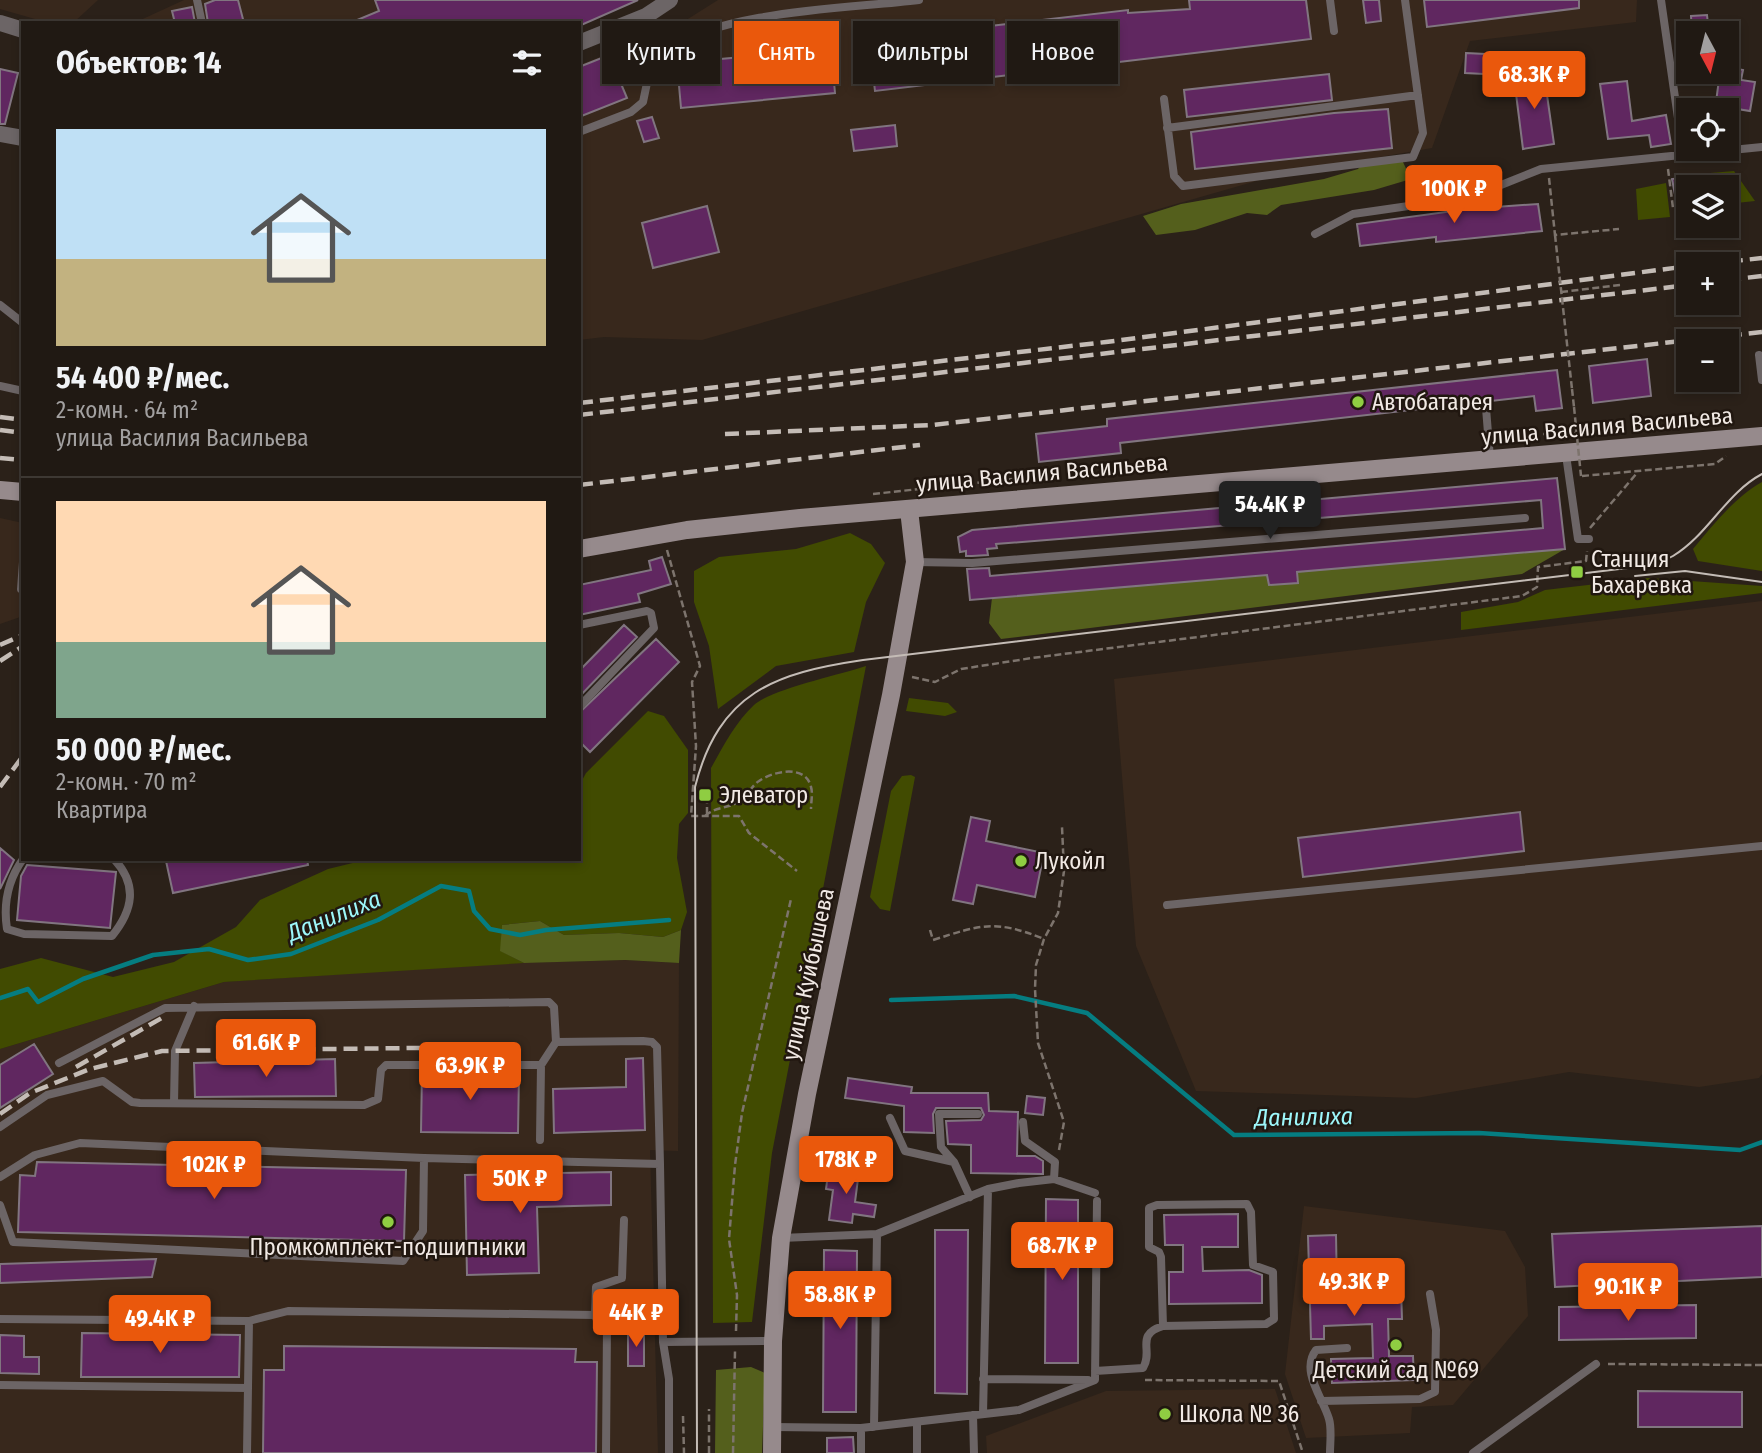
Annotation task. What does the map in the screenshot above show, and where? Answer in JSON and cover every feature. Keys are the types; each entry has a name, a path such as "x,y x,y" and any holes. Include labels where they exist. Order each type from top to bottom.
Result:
{"main road":[{"name":"улица Василия Васильева","path":"581,549 687,530 1762,436"},
{"path":"0,489 21,492"},
{"name":"улица Куйбышева","path":"772,1453 773,1341 781,1238 807,1094 895,673 915,562 909,510"}],"street":[{"path":"581,42 646,16 670,0"},
{"path":"0,23 21,29"},
{"path":"0,134 21,138"}],"lane":[{"path":"197,0 202,21"},
{"path":"720,28 759,18 919,0"},
{"path":"1330,0 1335,31"},
{"path":"1164,99 1176,182 1183,186 1413,157 1423,133 1405,0"},
{"path":"1661,0 1676,104"},
{"path":"646,16 649,21"},
{"path":"581,131 640,107 646,84"},
{"path":"1167,128 1418,95"},
{"path":"1739,149 1762,147"},
{"path":"1315,234 1353,214 1471,197 1531,172 1548,168 1676,154"},
{"path":"0,305 21,321"},
{"path":"1759,355 1762,380"},
{"path":"0,386 21,391"},
{"path":"1486,408 1490,461"},
{"path":"1566,455 1578,539 1588,535"},
{"path":"915,562 972,563 1525,518"},
{"path":"581,625 647,611 651,613 654,628 581,705"},
{"path":"1167,905 1762,846"},
{"path":"22,861 8,888 5,911 7,929 24,934 112,936 125,920 130,899 129,878 116,861"},
{"path":"59,1063 155,1011 194,1006 549,1002 554,1007 556,1042 541,1065 540,1140"},
{"path":"174,1103 175,1051 194,1006"},
{"path":"556,1042 643,1041 652,1042 657,1047 663,1342 669,1379 669,1453"},
{"path":"0,1127 47,1095 103,1081 132,1102 364,1105 378,1099 381,1070 386,1065 541,1065"},
{"path":"970,1197 954,1162 942,1147 939,1114 978,1114"},
{"path":"890,1118 905,1151 954,1162"},
{"path":"1023,1122 1025,1141 1055,1162 1054,1179"},
{"path":"0,1177 35,1155 80,1143 424,1158 660,1164"},
{"path":"0,1205 13,1242 403,1261 423,1231 424,1158"},
{"path":"781,1238 877,1234 988,1189 1054,1179 1096,1197 1095,1375"},
{"path":"974,1453 983,1379 988,1189"},
{"path":"983,1379 1095,1375 1143,1368 1146,1365 1147,1336 1152,1329 1163,1326 1266,1324 1274,1319 1273,1272 1253,1265 1251,1212 1247,1204 1157,1205 1149,1208 1149,1247 1161,1257 1163,1326"},
{"path":"624,1220 622,1278 596,1287 595,1315 599,1325 663,1326"},
{"path":"874,1427 877,1234"},
{"path":"1321,1401 1420,1399 1435,1392 1436,1329 1430,1294"},
{"path":"0,1319 249,1321 288,1311 595,1315"},
{"path":"247,1453 249,1321"},
{"path":"606,1453 607,1326"},
{"path":"663,1342 773,1341"},
{"path":"1330,1453 1329,1420 1313,1383 1313,1353 1322,1349 1348,1348"},
{"path":"1471,1453 1596,1364"},
{"path":"772,1427 861,1428 1018,1410 1095,1375"},
{"path":"0,1385 248,1388"},
{"path":"917,1422 918,1453"},
{"path":"861,1428 861,1453"}],"path":[{"path":"1666,155 1673,208"},
{"path":"1548,168 1581,476 1715,464 1730,453"},
{"path":"1555,235 1619,229"},
{"path":"1561,292 1620,285"},
{"path":"1543,434 1576,433"},
{"path":"1588,535 1637,473"},
{"path":"866,495 1040,476"},
{"path":"667,550 701,666 692,682 696,746 691,816 739,816 749,833 797,871"},
{"path":"895,673 935,682 961,669 1032,658 1522,596 1537,587 1538,567 1586,561"},
{"path":"706,815 714,808 740,801 757,782 771,774 791,771 804,776 811,785 811,809"},
{"path":"706,815 707,793"},
{"path":"1055,1162 1064,1122 1038,1043 1035,989 1036,965 1044,939 1058,913 1063,871 1062,827"},
{"path":"733,1453 737,1295 729,1239 735,1165 743,1113 791,899"},
{"path":"930,930 933,940 991,924 1024,931 1044,939"},
{"path":"1596,1364 1762,1365"},
{"path":"1134,1380 1279,1381 1303,1453"},
{"path":"709,1409 709,1453"},
{"path":"683,1416 684,1453"}],"shaded area":[{"path":"0,0 98,0 75,21 42,21 0,9"},
{"path":"184,0 626,0 580,21 138,21"},
{"path":"718,0 1637,0 1636,22 1470,41 1432,148 1281,174 702,340 604,337 581,340 581,64 602,56 602,84 720,84 720,21 685,21"},
{"path":"0,518 21,523 21,617 0,624"},
{"path":"1762,601 1762,1074 1759,1078 1699,1087 1569,1072 1416,1098 1196,1091 1136,946 1114,679"},
{"path":"625,960 679,963 678,1151 650,1150 658,1453 0,1453 0,1049 224,982 484,964"},
{"name":"Детский сад №69","path":"1304,1206 1505,1231 1525,1267 1528,1316 1453,1405 1412,1407 1410,1433 1306,1438 1285,1374"},
{"name":"Школа № 36","path":"1275,1389 1296,1453 987,1453 986,1436 1106,1391"}],"green space":[{"path":"1365,160 1402,160 1411,179 1374,190 1281,205 1267,215 1247,213 1195,230 1156,235 1143,216 1181,204 1324,179 1358,169"},
{"path":"1734,171 1737,175 1687,175"},
{"path":"1739,178 1755,201 1739,203"},
{"path":"1666,183 1670,217 1638,220 1636,189"},
{"path":"1762,482 1762,571 1698,561 1693,549 1734,503"},
{"path":"850,533 871,544 885,563 866,602 854,652 776,666 718,709 709,646 694,602 694,571 719,557 796,549"},
{"path":"1565,549 1522,574 1001,639 989,623 992,598 1267,575 1269,585 1297,583 1297,572"},
{"path":"1648,578 1762,586 1762,593 1461,630 1461,612 1518,602 1545,590"},
{"path":"866,666 772,1153 752,1322 713,1323 711,768 741,719 763,699 790,688"},
{"path":"909,698 948,703 957,712 945,716 906,711"},
{"path":"648,711 664,716 688,750 688,813 679,824 677,858 687,912 681,930 663,937 619,933 564,935 540,921 502,925 501,951 524,963 224,982 0,1049 0,969 41,958 113,977 174,962 236,927 260,900 328,869 361,861 581,861 581,782 586,773"},
{"path":"902,776 915,777 890,911 880,909 870,897 891,791"},
{"path":"540,921 564,935 619,933 663,937 681,930 679,963 625,960 524,963 500,951 502,925"},
{"path":"751,1367 765,1373 762,1453 715,1453 716,1370"}],"building":[{"path":"215,0 238,0 243,21 208,21 205,4"},
{"path":"375,0 638,0 581,25 581,21 355,21 379,11"},
{"path":"1189,0 1306,0 1311,39 1118,62 1118,21 1033,21 1128,10 1128,13 1190,9"},
{"path":"1363,0 1379,0 1381,21 1366,23"},
{"path":"1424,0 1579,0 1579,8 1427,27"},
{"path":"192,7 195,21 174,21 172,11"},
{"path":"1707,15 1708,21 1691,21 1691,16"},
{"path":"1007,24 1007,75 993,77 993,26"},
{"path":"1466,53 1485,54 1484,74 1465,73"},
{"path":"602,58 602,84 621,84 627,98 581,116 581,66"},
{"path":"734,58 734,84 834,84 835,93 681,108 679,84 720,84 720,59"},
{"path":"0,69 18,73 5,124 0,124"},
{"path":"1740,69 1743,70 1741,80 1755,82 1750,111 1739,109 1739,98 1717,98 1718,84 1740,84"},
{"path":"1329,74 1332,100 1187,117 1184,90"},
{"path":"1544,74 1554,144 1523,149 1514,78"},
{"path":"1627,81 1632,121 1666,115 1671,144 1651,147 1649,135 1608,139 1600,84"},
{"path":"874,84 934,84 875,91"},
{"path":"1388,109 1392,148 1195,169 1191,132 1334,113"},
{"path":"652,117 659,138 644,142 637,121"},
{"path":"895,125 897,146 854,151 851,130"},
{"path":"1676,178 1676,200 1672,179"},
{"path":"1538,204 1542,231 1436,242 1436,237 1360,246 1357,224 1468,209"},
{"path":"707,206 719,252 653,268 642,223"},
{"path":"1647,359 1651,396 1593,403 1589,366"},
{"path":"1557,370 1562,408 1536,411 1534,396 1120,443 1121,453 1039,462 1036,434 1107,426 1107,419"},
{"path":"1557,478 1565,549 1297,572 1298,583 1269,585 1267,575 970,600 967,569 989,568 990,576 1543,528 1541,500 996,544 997,548 987,549 988,555 966,556 966,551 960,552 958,537 972,530"},
{"path":"662,557 671,584 638,594 640,602 581,615 581,585 651,570 649,561"},
{"path":"624,625 637,637 581,695 581,669"},
{"path":"656,639 679,662 590,752 581,743 581,711"},
{"path":"1520,812 1524,851 1303,877 1298,838"},
{"path":"971,817 990,821 986,841 1044,853 1035,897 977,885 973,904 953,900"},
{"path":"0,848 14,860 0,889"},
{"path":"166,861 307,861 308,865 173,893"},
{"path":"27,865 116,872 110,928 17,920 21,876"},
{"path":"34,1044 53,1074 0,1108 0,1065"},
{"path":"643,1058 645,1130 554,1133 553,1089 626,1087 626,1059"},
{"path":"335,1059 336,1096 195,1097 194,1063"},
{"path":"422,1072 519,1073 518,1133 421,1132"},
{"path":"848,1078 912,1087 911,1093 988,1093 989,1111 1018,1112 1017,1156 1035,1156 1043,1161 1043,1174 971,1173 971,1145 948,1144 946,1121 981,1120 984,1115 981,1108 936,1108 933,1114 934,1133 904,1132 904,1106 845,1098"},
{"path":"1027,1096 1045,1098 1043,1115 1025,1113"},
{"path":"37,1162 406,1170 404,1241 18,1232 20,1175 35,1176"},
{"path":"829,1167 859,1171 855,1202 876,1205 874,1217 853,1214 852,1223 829,1220 833,1190 826,1189"},
{"path":"611,1172 611,1205 537,1207 539,1273 467,1275 465,1175"},
{"path":"1046,1199 1078,1200 1078,1363 1045,1363"},
{"path":"1238,1214 1238,1247 1202,1247 1203,1271 1249,1270 1262,1275 1262,1303 1169,1304 1169,1272 1183,1272 1183,1245 1165,1245 1164,1215"},
{"path":"1762,1226 1762,1277 1555,1287 1552,1234"},
{"path":"935,1230 968,1230 967,1394 935,1393"},
{"path":"1336,1235 1337,1291 1401,1289 1402,1319 1388,1319 1389,1356 1413,1356 1414,1380 1332,1383 1331,1359 1373,1358 1372,1324 1324,1326 1324,1339 1311,1339 1308,1236"},
{"path":"824,1250 857,1251 856,1412 823,1412"},
{"path":"156,1259 152,1277 0,1283 0,1264"},
{"path":"647,1298 647,1316 644,1319 611,1317 611,1299"},
{"path":"1696,1305 1696,1338 1559,1340 1559,1307"},
{"path":"628,1332 644,1332 644,1366 628,1366"},
{"path":"82,1333 240,1335 239,1377 81,1377"},
{"path":"0,1335 24,1336 24,1357 39,1357 39,1374 0,1373"},
{"path":"284,1346 576,1349 575,1362 597,1362 596,1453 263,1453 264,1370 284,1370"},
{"path":"1638,1391 1742,1392 1742,1427 1638,1427"},
{"path":"853,1437 854,1453 827,1453 827,1438"}],"waterway":[{"name":"Данилиха","path":"0,998 28,989 38,1002 83,979 153,955 209,949 248,960 291,954 378,920 441,886 469,891 474,911 490,929 520,935 546,930 669,920"},
{"name":"Данилиха","path":"891,1000 1014,996 1087,1013 1234,1135 1479,1133 1740,1150 1762,1142"}],"tram line":[{"path":"697,1453 695,787 719,729 735,708 777,681 803,672 863,660 1636,567 1669,558 1685,547 1738,492 1762,474"},
{"path":"1635,576 1685,571 1762,582"}],"railway":[{"path":"1739,261 1762,258"},
{"path":"581,403 1106,342 1676,268"},
{"path":"1739,279 1762,276"},
{"path":"581,415 1676,287"},
{"path":"725,434 932,425 1762,332"},
{"path":"0,417 21,420"},
{"path":"0,430 21,433"},
{"path":"581,485 920,445"},
{"path":"0,458 21,460"},
{"path":"0,645 21,636"},
{"path":"0,661 21,647"},
{"path":"0,787 21,759"},
{"path":"76,1067 167,1015"},
{"path":"0,1114 30,1093 90,1069 162,1051 500,1047"}],"place":[{"name":"Автобатарея","path":"1358,402"},
{"name":"Станция Бахаревка","path":"1577,572"},
{"name":"Элеватор","path":"705,795"},
{"name":"Лукойл","path":"1021,861"},
{"name":"Промкомплект-подшипники","path":"388,1222"},
{"name":"Детский сад №69","path":"1396,1345"},
{"name":"Школа № 36","path":"1165,1414"}]}
